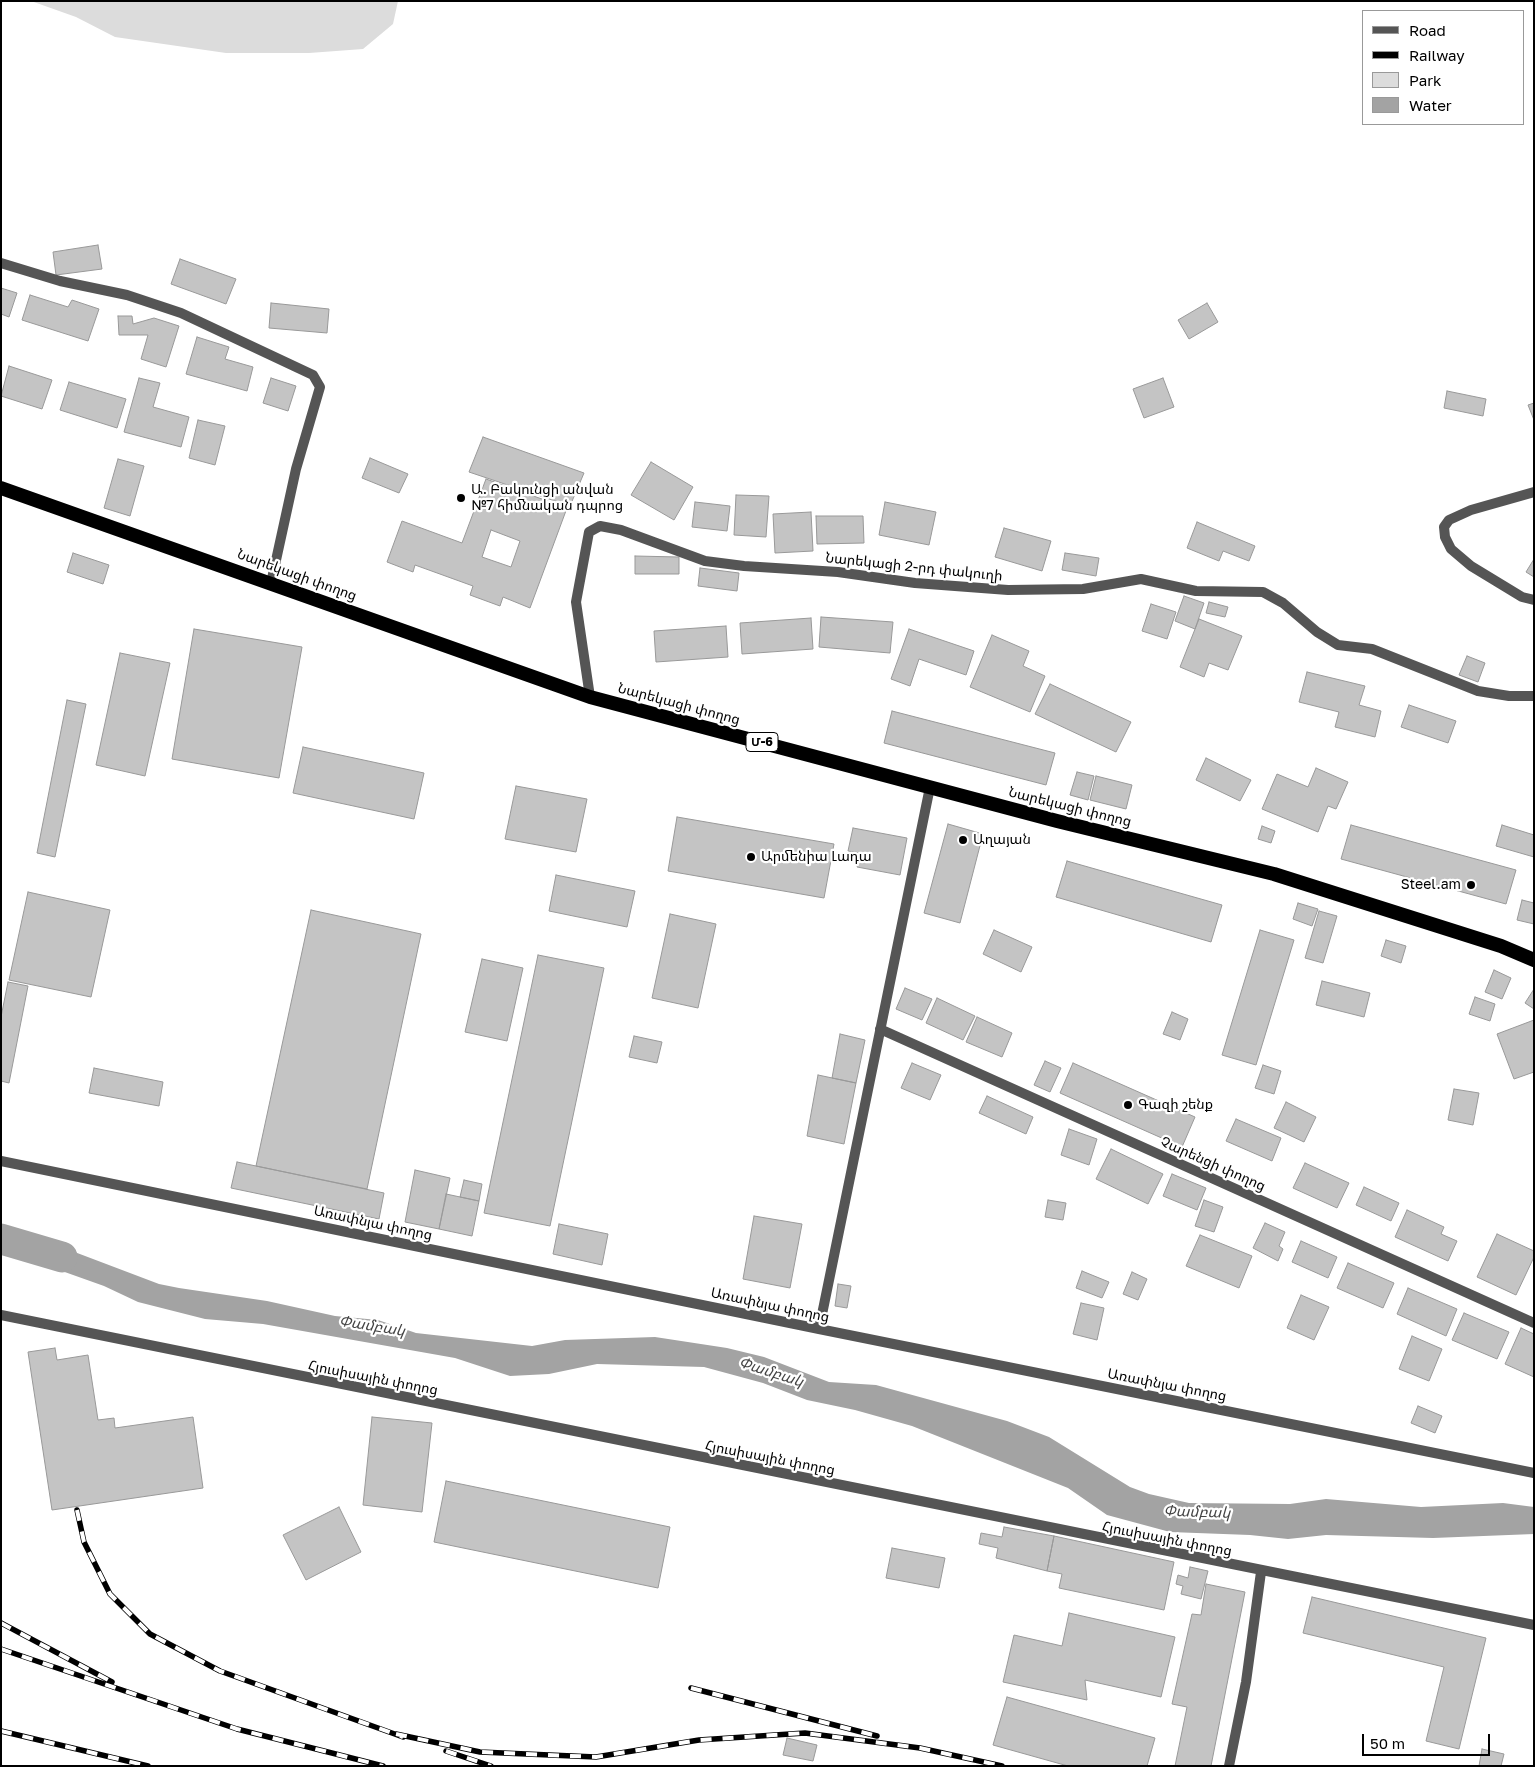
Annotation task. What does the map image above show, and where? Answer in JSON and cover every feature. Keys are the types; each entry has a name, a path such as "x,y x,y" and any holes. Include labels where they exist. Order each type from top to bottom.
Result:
{"highway":[{"name":"Նարեկացի փողոց","path":"1,488 590,697 930,787 1274,874 1501,946 1534,960"}],"street":[{"path":"1,263 60,281 127,295 181,313 313,375 320,387 296,469 271,583"},
{"path":"1534,492 1471,510 1450,520 1444,527 1445,537 1451,549 1471,566 1522,597 1534,600"},
{"name":"Նարեկացի 2-րդ փակուղի","path":"590,697 576,602 588,532 600,526 621,530 705,561 744,566 838,572 915,583 1008,590 1083,589 1142,579 1196,592 1263,592 1283,602 1317,632 1338,645 1372,649 1478,692 1509,696 1534,696"},
{"path":"819,1329 930,787"},
{"name":"Չարենցի փողոց","path":"880,1029 1534,1323"},
{"name":"Առափնյա փողոց","path":"1,1161 1534,1473"},
{"name":"Հյուսիսային փողոց","path":"1,1315 1261,1572 1534,1625"},
{"path":"1229,1766 1246,1682 1261,1572"}],"green space":[{"path":"31,1 398,1 393,24 363,49 309,53 226,53 115,37 76,17"}],"water":[{"path":"1,1242 13,1246 44,1244 64,1248 159,1284 267,1301 335,1316 378,1320 416,1333 532,1346 565,1340 655,1337 727,1348 764,1357 829,1382 876,1385 1007,1421 1049,1437 1130,1487 1149,1494 1189,1503 1290,1504 1326,1499 1421,1507 1503,1503 1534,1507 1534,1534 1433,1538 1326,1535 1288,1539 1250,1535 1170,1532 1107,1515 1068,1488 912,1426 855,1410 807,1400 763,1383 704,1367 597,1364 549,1374 510,1376 455,1358 263,1324 205,1319 138,1302 104,1286 17,1255 1,1252"}],"building":[{"path":"98,245 102,269 56,275 53,252"},
{"path":"180,259 236,279 226,304 171,284"},
{"path":"1,288 17,293 9,317 1,314"},
{"path":"30,295 68,307 72,300 99,309 88,341 22,320"},
{"path":"271,303 329,309 327,333 269,328"},
{"path":"1207,303 1218,322 1189,339 1178,320"},
{"path":"118,316 132,316 133,324 154,318 179,326 166,367 141,359 148,335 119,335"},
{"path":"197,337 229,347 225,359 253,367 247,391 186,374"},
{"path":"9,366 52,380 42,409 1,396"},
{"path":"139,378 160,383 153,407 189,417 181,447 124,432"},
{"path":"271,378 296,386 288,411 263,403"},
{"path":"1163,378 1174,407 1144,418 1133,389"},
{"path":"69,382 126,399 117,428 60,410"},
{"path":"1447,391 1486,399 1483,416 1444,408"},
{"path":"1534,403 1534,420 1528,405"},
{"path":"198,420 225,426 215,465 189,458"},
{"path":"483,437 584,473 570,506 469,472"},
{"path":"370,458 408,474 399,493 362,478"},
{"path":"118,459 144,466 130,516 104,508"},
{"path":"651,462 693,487 674,520 631,495"},
{"path":"486,479 567,508 530,608 503,597 500,606 470,595 473,586 415,565 413,572 387,562 402,521 462,543","holes":["491,530 520,541 511,567 482,557"]},
{"path":"736,495 769,496 766,537 734,535"},
{"path":"695,502 730,506 727,531 692,527"},
{"path":"885,502 936,512 929,545 879,535"},
{"path":"811,512 813,551 775,553 773,514"},
{"path":"816,516 863,516 864,543 817,544"},
{"path":"1197,522 1255,546 1249,561 1223,551 1219,561 1187,548"},
{"path":"1004,528 1051,541 1042,571 995,557"},
{"path":"73,553 109,565 103,584 67,572"},
{"path":"1065,553 1099,558 1096,576 1062,570"},
{"path":"635,556 679,557 679,574 635,574"},
{"path":"1534,559 1534,577 1526,572"},
{"path":"700,568 739,573 737,591 698,586"},
{"path":"1184,596 1204,603 1195,629 1175,621"},
{"path":"1209,602 1228,607 1225,617 1206,613"},
{"path":"1151,604 1176,612 1167,639 1142,631"},
{"path":"821,617 893,622 890,653 819,647"},
{"path":"811,618 813,649 742,654 740,623"},
{"path":"1199,619 1242,636 1228,670 1209,663 1204,677 1180,667"},
{"path":"726,626 728,657 656,662 654,631"},
{"path":"194,629 302,647 279,778 172,759"},
{"path":"909,629 974,651 966,675 919,659 910,686 891,679"},
{"path":"992,635 1029,651 1023,666 1045,676 1030,712 970,687"},
{"path":"120,653 170,663 145,776 96,765"},
{"path":"1467,656 1485,663 1478,682 1459,675"},
{"path":"1307,672 1365,686 1359,705 1381,711 1375,737 1335,727 1339,712 1299,702"},
{"path":"1050,684 1131,722 1116,752 1035,714"},
{"path":"67,700 86,704 55,857 37,853"},
{"path":"1409,705 1456,721 1448,743 1401,727"},
{"path":"892,711 1055,753 1046,785 884,743"},
{"path":"303,747 424,773 414,819 293,793"},
{"path":"1206,758 1251,780 1240,801 1196,780"},
{"path":"1316,768 1348,782 1336,809 1328,806 1318,832 1262,809 1277,774 1308,787"},
{"path":"1077,772 1094,776 1088,800 1070,795"},
{"path":"1096,776 1132,785 1126,809 1090,800"},
{"path":"516,786 587,799 576,852 505,839"},
{"name":"Արմենիա Լադա","path":"677,817 834,844 824,898 668,871"},
{"path":"948,824 983,834 960,923 924,913"},
{"path":"1351,825 1516,870 1506,904 1341,859"},
{"path":"1502,825 1534,835 1534,857 1496,846"},
{"path":"1262,826 1275,831 1271,843 1258,839"},
{"path":"853,828 907,838 900,875 857,867 860,853 848,851"},
{"path":"1067,861 1222,905 1211,942 1056,897"},
{"path":"556,875 635,891 627,927 549,911"},
{"path":"28,892 110,910 91,997 9,980"},
{"path":"1522,900 1534,903 1534,924 1517,920"},
{"path":"1298,903 1318,909 1312,926 1293,919"},
{"path":"311,910 421,934 367,1189 256,1166"},
{"path":"1319,911 1337,916 1323,963 1305,958"},
{"path":"670,914 716,924 698,1008 652,998"},
{"path":"994,930 1032,947 1021,972 983,954"},
{"path":"1260,930 1294,940 1256,1065 1222,1055"},
{"path":"1386,940 1406,946 1401,963 1381,956"},
{"path":"538,955 604,968 550,1226 484,1213"},
{"path":"482,959 523,968 507,1041 465,1032"},
{"path":"1494,970 1511,978 1502,999 1485,992"},
{"path":"1322,981 1370,993 1364,1017 1316,1005"},
{"path":"8,982 28,986 9,1083 1,1081 1,1017"},
{"path":"905,988 932,999 922,1020 896,1009"},
{"path":"1534,989 1534,1009 1525,1003"},
{"path":"1475,997 1495,1004 1490,1021 1469,1014"},
{"path":"937,998 975,1016 963,1040 926,1023"},
{"path":"1172,1012 1188,1019 1180,1040 1163,1034"},
{"path":"977,1017 1012,1033 1002,1057 966,1042"},
{"path":"1534,1020 1534,1072 1514,1079 1497,1034"},
{"path":"840,1034 865,1040 856,1083 832,1078"},
{"path":"634,1036 662,1042 657,1063 629,1057"},
{"path":"1045,1061 1061,1068 1050,1092 1034,1085"},
{"path":"912,1063 941,1075 930,1100 901,1088"},
{"name":"Գազի շենք","path":"1073,1063 1195,1117 1182,1147 1060,1093"},
{"path":"1263,1065 1281,1071 1274,1094 1255,1088"},
{"path":"94,1068 163,1082 159,1106 89,1093"},
{"path":"818,1075 856,1083 844,1144 807,1136"},
{"path":"1454,1089 1479,1093 1473,1125 1448,1120"},
{"path":"987,1096 1033,1117 1026,1134 979,1113"},
{"path":"1286,1102 1316,1117 1304,1142 1274,1128"},
{"path":"1236,1119 1281,1138 1272,1161 1226,1141"},
{"path":"1069,1129 1097,1139 1089,1165 1061,1155"},
{"path":"1111,1149 1163,1174 1148,1204 1096,1179"},
{"path":"237,1162 384,1193 379,1219 231,1188"},
{"path":"1305,1163 1349,1183 1337,1208 1293,1188"},
{"path":"415,1170 450,1178 439,1229 405,1222"},
{"path":"1172,1174 1206,1188 1197,1210 1163,1196"},
{"path":"464,1180 482,1184 479,1201 460,1197"},
{"path":"1364,1187 1399,1203 1391,1221 1356,1205"},
{"path":"446,1194 479,1201 472,1236 439,1229"},
{"path":"1048,1200 1066,1203 1063,1220 1045,1217"},
{"path":"1204,1200 1223,1207 1214,1232 1195,1226"},
{"path":"1407,1210 1444,1227 1441,1234 1457,1241 1448,1261 1395,1237"},
{"path":"754,1216 802,1224 790,1288 743,1279"},
{"path":"1265,1223 1285,1232 1279,1246 1283,1249 1278,1261 1253,1248"},
{"path":"559,1224 608,1234 602,1265 553,1254"},
{"path":"1497,1234 1534,1251 1534,1257 1516,1295 1477,1277"},
{"path":"1200,1235 1252,1256 1239,1288 1186,1266"},
{"path":"1301,1241 1337,1257 1328,1278 1292,1262"},
{"path":"1348,1263 1394,1283 1383,1308 1337,1288"},
{"path":"1082,1271 1109,1282 1102,1298 1076,1288"},
{"path":"1132,1272 1147,1279 1138,1300 1123,1294"},
{"path":"838,1284 851,1286 847,1308 835,1306"},
{"path":"1408,1288 1457,1309 1446,1336 1397,1314"},
{"path":"1301,1295 1329,1307 1314,1340 1287,1328"},
{"path":"1081,1303 1104,1308 1097,1340 1073,1334"},
{"path":"1464,1313 1509,1332 1497,1359 1452,1340"},
{"path":"1521,1328 1534,1334 1534,1377 1505,1364"},
{"path":"1412,1336 1442,1349 1429,1381 1399,1369"},
{"path":"55,1348 57,1360 88,1355 98,1420 114,1418 115,1428 193,1417 203,1488 52,1510 28,1352"},
{"path":"1418,1406 1442,1416 1435,1433 1411,1423"},
{"path":"372,1417 432,1423 422,1512 363,1505"},
{"path":"446,1481 670,1527 658,1588 434,1542"},
{"path":"339,1507 361,1552 306,1580 283,1535"},
{"path":"1004,1527 1054,1536 1047,1571 996,1558 998,1548 979,1544 981,1533 1002,1537"},
{"path":"1054,1536 1174,1562 1164,1610 1059,1588 1062,1574 1047,1571"},
{"path":"892,1548 945,1558 939,1588 886,1578"},
{"path":"1190,1567 1208,1571 1201,1599 1181,1594 1183,1586 1176,1584 1178,1575 1188,1578"},
{"path":"1206,1584 1245,1592 1211,1766 1175,1766 1187,1707 1172,1704 1192,1614 1201,1615"},
{"path":"1312,1597 1486,1638 1459,1749 1426,1741 1444,1667 1303,1633"},
{"path":"1069,1613 1175,1637 1161,1697 1085,1680 1087,1700 1003,1682 1014,1635 1062,1646"},
{"path":"1007,1697 1155,1738 1147,1766 1068,1766 993,1745"},
{"path":"787,1738 817,1745 813,1761 783,1755"},
{"path":"1482,1749 1504,1754 1501,1766 1479,1766"}],"waterway":[{"name":"Փամբակ","path":"1,1239 62,1257"}],"railway":[{"path":"77,1510 84,1542 110,1594 150,1634 220,1671 403,1737"},
{"path":"1,1623 112,1682"},
{"path":"1,1649 237,1729 383,1766"},
{"path":"691,1688 877,1736"},
{"path":"1,1731 148,1766"},
{"path":"396,1734 480,1752 596,1757 699,1740 805,1733 920,1748 1002,1766"},
{"path":"446,1751 491,1766"}],"place":[{"name":"Ա. Բակունցի անվան №7 հիմնական դպրոց","path":"461,498"},
{"name":"Աղայան","path":"963,840"},
{"name":"Արմենիա Լադա","path":"751,857"},
{"name":"Steel.am","path":"1471,885"},
{"name":"Գազի շենք","path":"1128,1105"}]}
